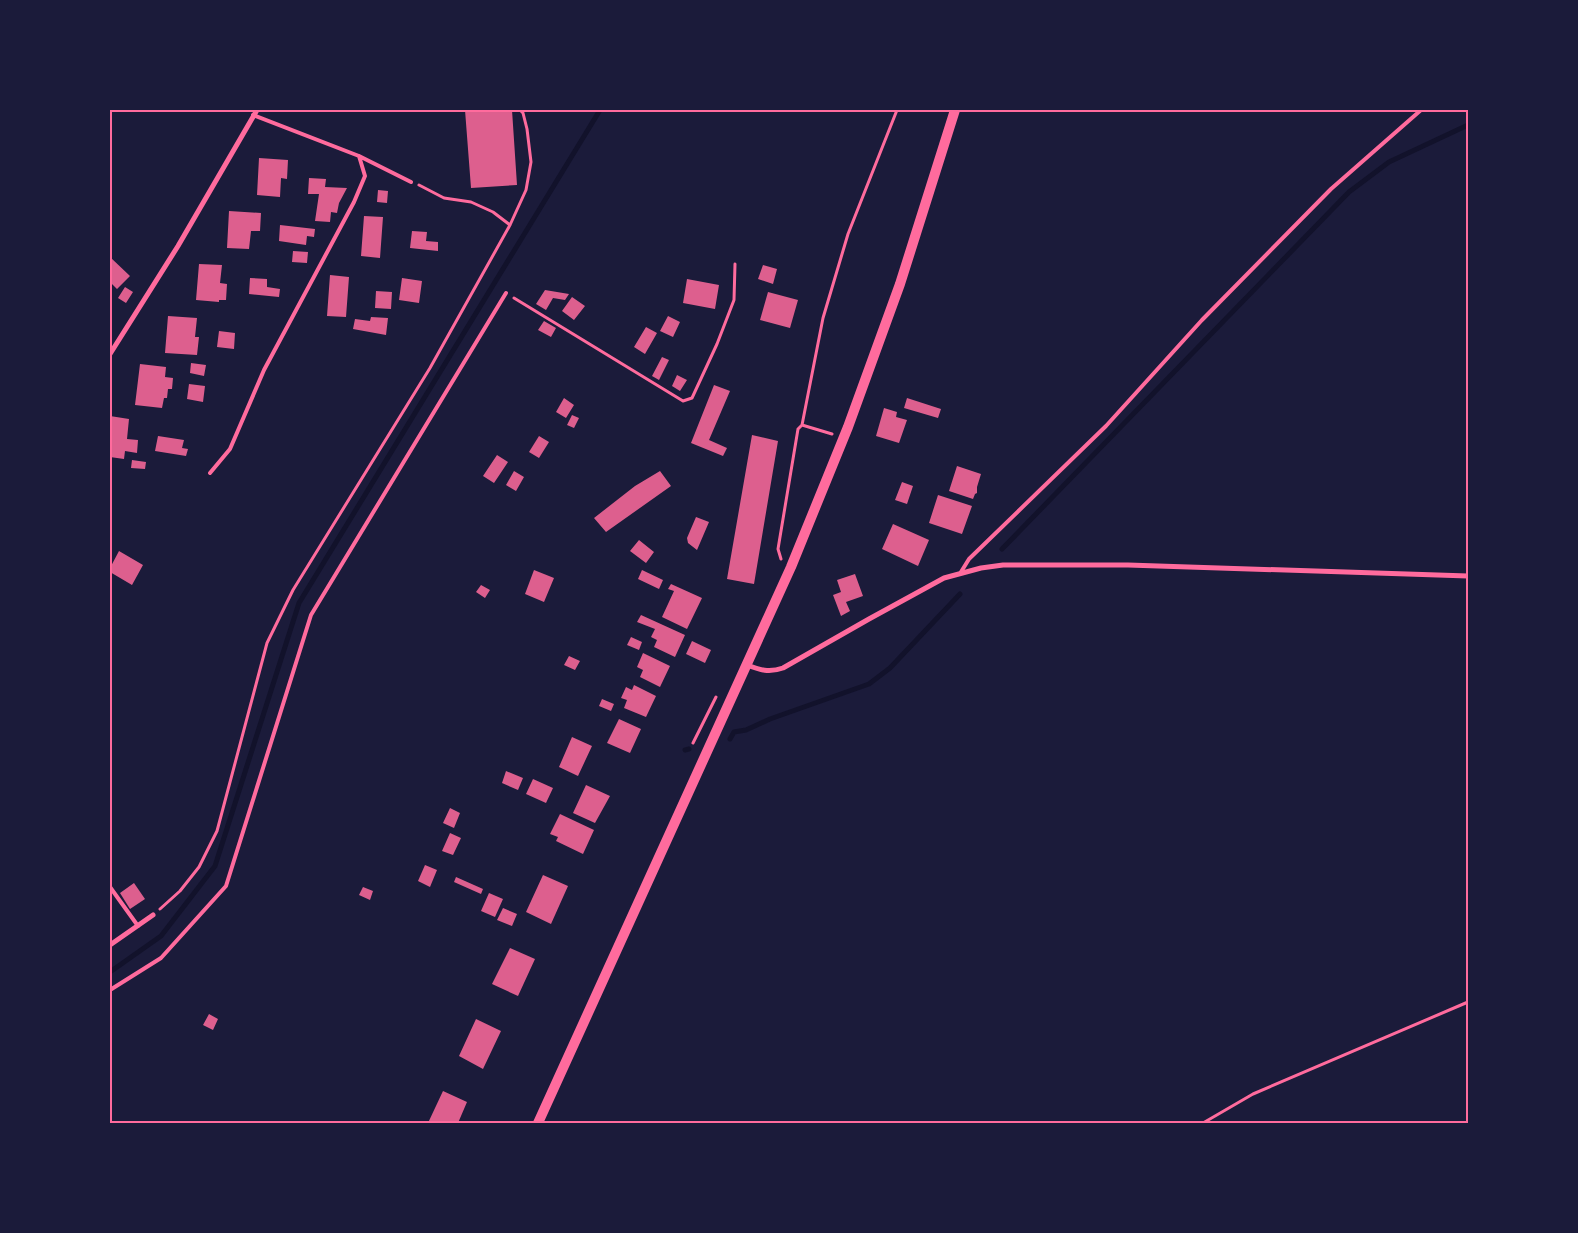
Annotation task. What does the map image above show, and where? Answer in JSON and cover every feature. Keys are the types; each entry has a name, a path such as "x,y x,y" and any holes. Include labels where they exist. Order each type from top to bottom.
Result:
{"main road":[{"path":"538,1123 791,567 844,438 900,284 955,110"}],"street":[{"path":"110,354 178,246 257,110"},
{"path":"746,665 765,671 783,668 944,578 961,572 1003,565 1066,564 1468,576"},
{"path":"110,944 153,915"}],"lane":[{"path":"961,572 969,559 1106,426 1202,320 1331,189 1421,110"},
{"path":"253,116 359,156 411,182"},
{"path":"210,473 230,449 264,370 354,202 365,176 359,156"},
{"path":"110,990 160,958 226,886 311,615 506,293"},
{"path":"110,887 138,926"}],"path":[{"path":"153,915 180,891 199,867 217,832 267,643 293,590 430,368 510,225 526,190 531,162 527,129 523,113 520,110"},
{"path":"791,567 780,558 778,550 795,441 798,429 802,425 823,318 848,234 897,110"},
{"path":"411,182 444,198 471,202 493,212 510,225"},
{"path":"506,293 683,400 692,398 717,344 734,300 735,264"},
{"path":"802,425 844,438"},
{"path":"1203,1123 1253,1094 1468,1002"}],"building":[{"path":"465,110 512,110 517,185 471,188"},
{"path":"259,158 288,160 287,179 281,178 280,197 257,195"},
{"path":"309,178 326,179 325,187 347,188 339,203 337,213 331,212 330,222 315,221 319,194 308,194"},
{"path":"378,190 388,191 387,203 377,202"},
{"path":"229,211 261,213 260,231 251,231 249,249 227,248"},
{"path":"364,216 383,217 380,258 361,256"},
{"path":"280,225 315,229 314,237 307,236 306,245 279,241"},
{"path":"412,231 427,232 426,241 438,242 438,251 410,248"},
{"path":"293,251 308,252 307,263 292,262"},
{"path":"110,257 130,276 117,289 110,282"},
{"path":"199,264 222,265 220,283 227,284 226,300 219,300 219,302 196,300"},
{"path":"763,265 777,269 773,284 758,279"},
{"path":"330,275 349,277 346,317 327,316"},
{"path":"250,278 267,279 267,287 280,289 279,297 249,294"},
{"path":"402,278 422,281 419,303 399,300"},
{"path":"687,279 719,285 715,309 683,303"},
{"path":"125,287 133,292 126,303 118,298"},
{"path":"545,290 569,294 565,300 553,298 546,310 536,304"},
{"path":"376,291 392,292 391,309 375,308"},
{"path":"768,292 798,300 790,328 760,320"},
{"path":"572,297 585,306 574,320 562,311"},
{"path":"168,316 197,318 195,337 199,337 197,355 165,353"},
{"path":"668,316 680,322 673,337 660,331"},
{"path":"371,317 388,318 386,335 353,329 355,319 370,321"},
{"path":"544,321 556,328 551,337 538,330"},
{"path":"646,327 657,333 645,354 634,347"},
{"path":"219,331 235,333 234,349 217,347"},
{"path":"662,357 669,360 659,380 652,376"},
{"path":"191,363 206,365 204,376 190,373"},
{"path":"140,364 166,367 165,377 173,378 172,389 168,389 167,398 164,398 162,408 135,405"},
{"path":"677,375 687,380 680,391 672,386"},
{"path":"189,384 205,386 203,402 187,399"},
{"path":"714,385 730,391 709,440 727,448 723,456 691,443"},
{"path":"564,398 574,405 566,418 556,412"},
{"path":"907,398 941,409 938,418 904,408"},
{"path":"884,408 897,412 896,417 907,420 899,443 876,436"},
{"path":"572,415 579,418 574,428 567,425"},
{"path":"110,416 129,419 127,439 138,440 137,453 125,451 124,459 110,457"},
{"path":"752,435 778,441 754,584 727,579"},
{"path":"158,436 184,440 182,448 188,449 186,456 155,451"},
{"path":"539,436 549,442 539,458 529,452"},
{"path":"497,455 508,462 494,483 483,476"},
{"path":"132,460 146,462 145,469 131,468"},
{"path":"957,466 981,474 977,493 973,499 949,491"},
{"path":"514,471 524,477 516,491 506,485"},
{"path":"660,471 671,486 606,532 594,518 635,486"},
{"path":"902,482 913,486 907,504 895,500"},
{"path":"938,495 972,506 962,534 929,523"},
{"path":"696,517 709,522 697,550 688,543 687,538"},
{"path":"893,524 929,540 918,566 882,549"},
{"path":"639,540 654,552 646,563 630,551"},
{"path":"119,551 143,565 132,585 110,572 110,568"},
{"path":"534,570 554,578 544,602 525,594"},
{"path":"642,570 663,580 659,589 638,579"},
{"path":"855,574 863,596 846,602 850,611 841,616 833,595 841,592 837,580"},
{"path":"671,584 702,598 687,629 662,617 674,591 668,589"},
{"path":"481,585 490,590 485,598 476,592"},
{"path":"641,615 685,635 675,657 654,647 657,640 651,637 655,629 637,622"},
{"path":"631,637 642,642 639,650 627,645"},
{"path":"692,641 711,650 705,663 686,654"},
{"path":"643,653 670,666 660,687 640,677 643,670 637,667"},
{"path":"569,656 580,661 575,670 564,665"},
{"path":"634,685 656,696 646,717 624,708 627,700 621,698 626,687 632,690"},
{"path":"602,699 614,704 611,711 599,706"},
{"path":"619,719 641,729 630,753 607,743"},
{"path":"572,737 592,746 578,776 559,767"},
{"path":"506,771 523,778 518,790 502,783"},
{"path":"533,779 553,788 546,803 526,794"},
{"path":"586,785 610,796 595,823 573,813"},
{"path":"450,808 460,813 454,828 443,823"},
{"path":"560,814 594,830 583,854 556,841 558,837 550,834"},
{"path":"450,833 461,838 453,855 442,851"},
{"path":"425,865 437,870 430,887 418,881"},
{"path":"543,875 568,886 551,924 526,912"},
{"path":"456,877 483,889 481,894 454,882"},
{"path":"134,883 145,899 130,909 120,893"},
{"path":"363,887 373,891 370,900 359,895"},
{"path":"489,893 503,899 495,917 481,911"},
{"path":"503,908 517,914 512,926 497,920"},
{"path":"510,948 535,959 518,996 492,984"},
{"path":"209,1014 218,1019 213,1030 203,1025"},
{"path":"476,1019 501,1031 483,1069 459,1056"},
{"path":"443,1091 467,1102 458,1123 428,1123"}],"waterway":[{"path":"110,972 161,936 215,866 299,603 600,110"},
{"path":"1002,549 1349,192 1389,162 1468,125"},
{"path":"730,739 734,732 746,730 770,719 869,684 890,668 960,594"},
{"path":"685,750 689,749"}]}
